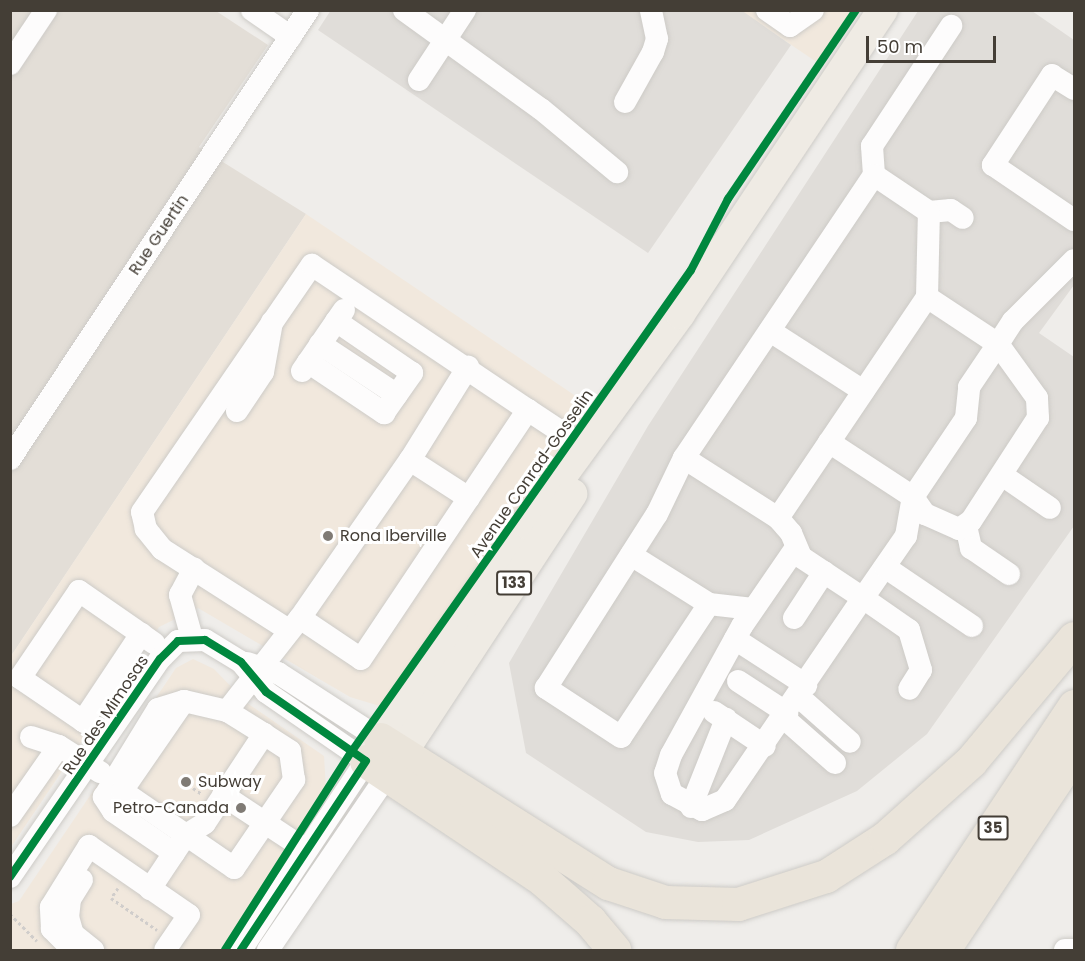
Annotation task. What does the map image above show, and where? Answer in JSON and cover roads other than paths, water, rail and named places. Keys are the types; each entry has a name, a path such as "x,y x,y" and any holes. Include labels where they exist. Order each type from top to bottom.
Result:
{"highway":[{"path":"384,757 608,883 665,902 738,904 826,876 885,838 971,761 1074,638"},
{"name":"35","path":"912,951 1074,706"},
{"name":"35","path":"943,951 1074,753"},
{"path":"384,757 542,879 590,921 614,951"}],"main road":[{"name":"Avenue Conrad-Gosselin","path":"384,757 584,447 680,314 883,10"},
{"name":"Avenue Conrad-Gosselin","path":"384,757 617,424 680,314"}],"street":[{"path":"10,64 46,10"},
{"path":"252,10 291,37"},
{"name":"Rue Guertin","path":"10,459 308,10"},
{"path":"404,10 447,38 617,172"},
{"path":"419,80 465,10"},
{"path":"625,102 657,39 651,10"},
{"path":"767,10 790,26 808,13"},
{"path":"709,604 621,737 546,688 631,555 684,458 874,176 872,146 951,26"},
{"path":"1071,211 993,165 1052,75 1074,89"},
{"path":"874,176 928,212 951,210 963,218"},
{"path":"778,518 927,297 928,212"},
{"path":"795,549 735,639 700,702 665,773 672,794 691,807 715,808 725,800 765,746 906,536 913,497 966,418 969,387 1013,321 1074,260"},
{"path":"528,410 361,659 194,569 151,537 144,505 312,265 468,367 584,447"},
{"path":"336,321 412,373 384,413 310,359 355,293"},
{"path":"927,297 998,344 1040,408 1032,431 966,526 971,548 1009,574"},
{"path":"237,411 263,372 272,321"},
{"path":"770,331 863,391"},
{"path":"226,711 252,669 294,624 410,460 468,367"},
{"path":"829,442 913,497 925,514 948,528 966,526"},
{"path":"684,458 778,518 792,533 795,549 824,572 909,630 921,670 909,689"},
{"path":"410,460 469,498"},
{"path":"1002,475 1050,508"},
{"path":"631,555 709,604 753,609"},
{"path":"885,567 972,626"},
{"path":"194,569 180,594 192,638 252,669 266,692 384,757"},
{"path":"794,618 824,572"},
{"path":"107,737 20,678 79,591 167,651"},
{"path":"83,721 141,634"},
{"name":"Rue des Mimosas","path":"10,876 167,651 192,638"},
{"path":"735,639 794,703 835,763"},
{"path":"738,681 794,703 850,742"},
{"path":"184,701 226,711 290,750 294,780 234,868 180,844 110,808 104,797 184,701"},
{"path":"700,702 765,746"},
{"path":"691,807 726,719"},
{"path":"150,889 180,844 205,823 264,735"},
{"path":"32,737 58,746 116,785"},
{"path":"10,816 58,746"},
{"name":"Avenue Conrad-Gosselin","path":"241,951 306,850 384,757"},
{"name":"Avenue Conrad-Gosselin","path":"268,951 384,757"},
{"path":"223,795 306,850"},
{"path":"73,951 52,928 51,907 89,846 189,915 159,944"},
{"path":"93,951 69,927 70,899 105,858"},
{"path":"1065,951 1074,951"}],"place":[{"name":"Rona Iberville","path":"328,536"},
{"name":"Subway","path":"186,782"},
{"name":"Petro-Canada","path":"241,808"}]}
